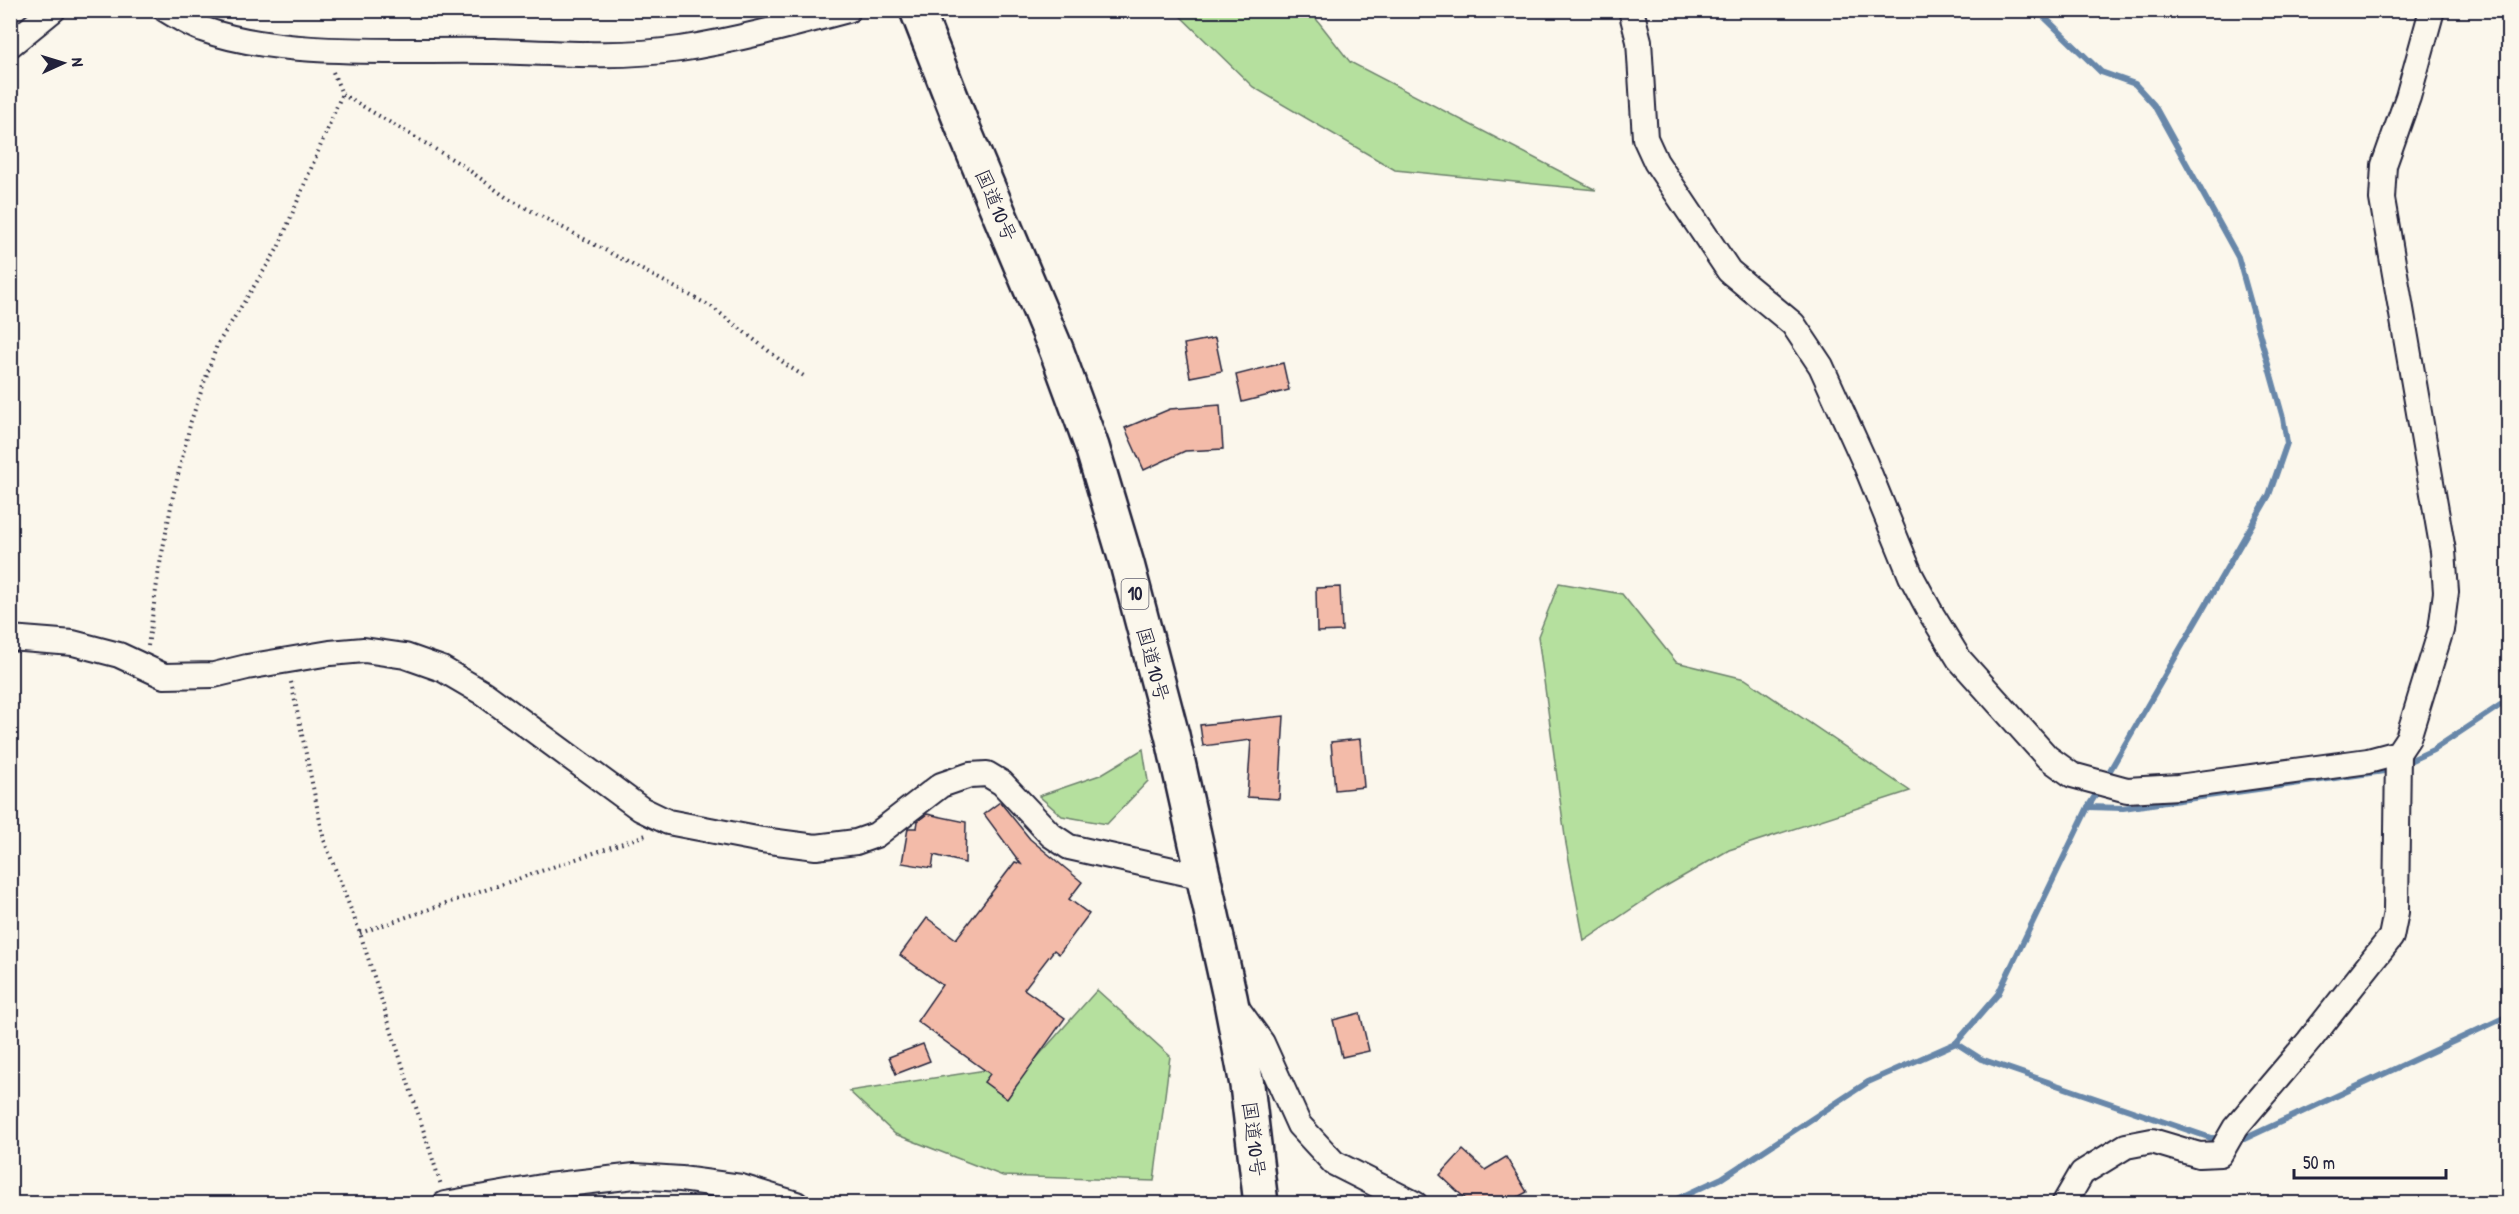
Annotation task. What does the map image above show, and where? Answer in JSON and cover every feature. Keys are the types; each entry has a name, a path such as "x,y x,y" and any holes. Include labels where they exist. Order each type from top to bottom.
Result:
{"highway":[{"name":"国道10号","path":"917,10 964,130 1056,349 1092,447 1127,564 1154,666 1230,998 1247,1085 1262,1203"}],"street":[{"path":"10,45 53,10"},
{"path":"166,10 202,29 265,44 323,49 496,51 606,56 679,49 767,32 848,10"},
{"path":"1631,10 1639,41 1645,138 1656,162 1729,271 1793,324 1821,366 1865,463 1911,576 1959,659 2047,757 2072,775 2127,790 2178,787 2357,762 2398,753"},
{"path":"2064,1203 2082,1173 2126,1146 2152,1142 2199,1155 2220,1154 2235,1128 2309,1041 2391,937 2396,912 2398,753 2408,738 2418,708 2441,630 2446,592 2443,551 2382,199 2384,165 2408,97 2432,10"},
{"path":"10,638 73,643 119,655 164,676 214,675 286,660 364,650 405,656 442,669 483,693 641,809 668,822 762,840 816,847 856,842 876,834 941,785 970,775 987,774 1002,783 1051,835 1068,847 1204,877"},
{"path":"1230,998 1262,1043 1299,1125 1335,1163 1415,1203"},
{"path":"446,1203 549,1186 635,1176 741,1187 796,1203"}],"path":[{"path":"323,49 342,94 462,165 507,198 712,307 807,378"},
{"path":"146,667 159,568 191,421 217,345 278,248 342,94"},
{"path":"286,660 324,840 360,933 446,1203"},
{"path":"360,933 642,838 668,822"}],"green space":[{"path":"1175,11 1310,11 1350,62 1596,190 1395,170 1253,87"},
{"path":"1559,583 1622,594 1676,662 1745,679 1910,791 1729,850 1661,889 1584,941 1566,844 1538,636"},
{"path":"1143,749 1148,781 1107,824 1062,816 1039,796 1100,775"},
{"path":"1097,990 1170,1056 1154,1181 1003,1176 895,1134 849,1091 1032,1063"}],"building":[{"path":"1215,338 1222,371 1190,377 1184,344"},
{"path":"1283,363 1289,390 1242,402 1236,375"},
{"path":"1220,405 1223,449 1185,451 1144,470 1125,428 1170,409"},
{"path":"1340,587 1342,631 1317,632 1316,588"},
{"path":"1284,716 1279,799 1247,797 1251,740 1203,746 1200,725"},
{"path":"1360,739 1364,787 1335,790 1331,742"},
{"path":"1000,802 1030,839 1082,882 1069,899 1089,914 1059,954 1054,950 1024,989 1065,1018 1007,1099 984,1082 990,1074 917,1021 942,985 900,955 927,918 956,939 1015,862 1021,864 984,814"},
{"path":"927,814 966,822 965,863 934,855 932,868 902,863 908,828 917,828 918,821"},
{"path":"1360,1013 1369,1051 1342,1057 1333,1020"},
{"path":"923,1044 930,1061 896,1074 889,1057"},
{"path":"1463,1150 1485,1170 1506,1157 1527,1192 1507,1203 1470,1203 1440,1175"}],"waterway":[{"path":"2037,10 2101,72 2135,84 2154,105 2238,257 2283,418 2287,443 2269,495 2105,779"},
{"path":"2403,764 2433,750 2508,700"},
{"path":"2088,807 2123,808 2391,770"},
{"path":"1666,1204 1722,1178 1868,1082 1956,1043 1998,994 2088,807 2100,788"},
{"path":"2236,1139 2244,1139 2508,1016"},
{"path":"1956,1043 1981,1059 2211,1138 2223,1138"}]}
